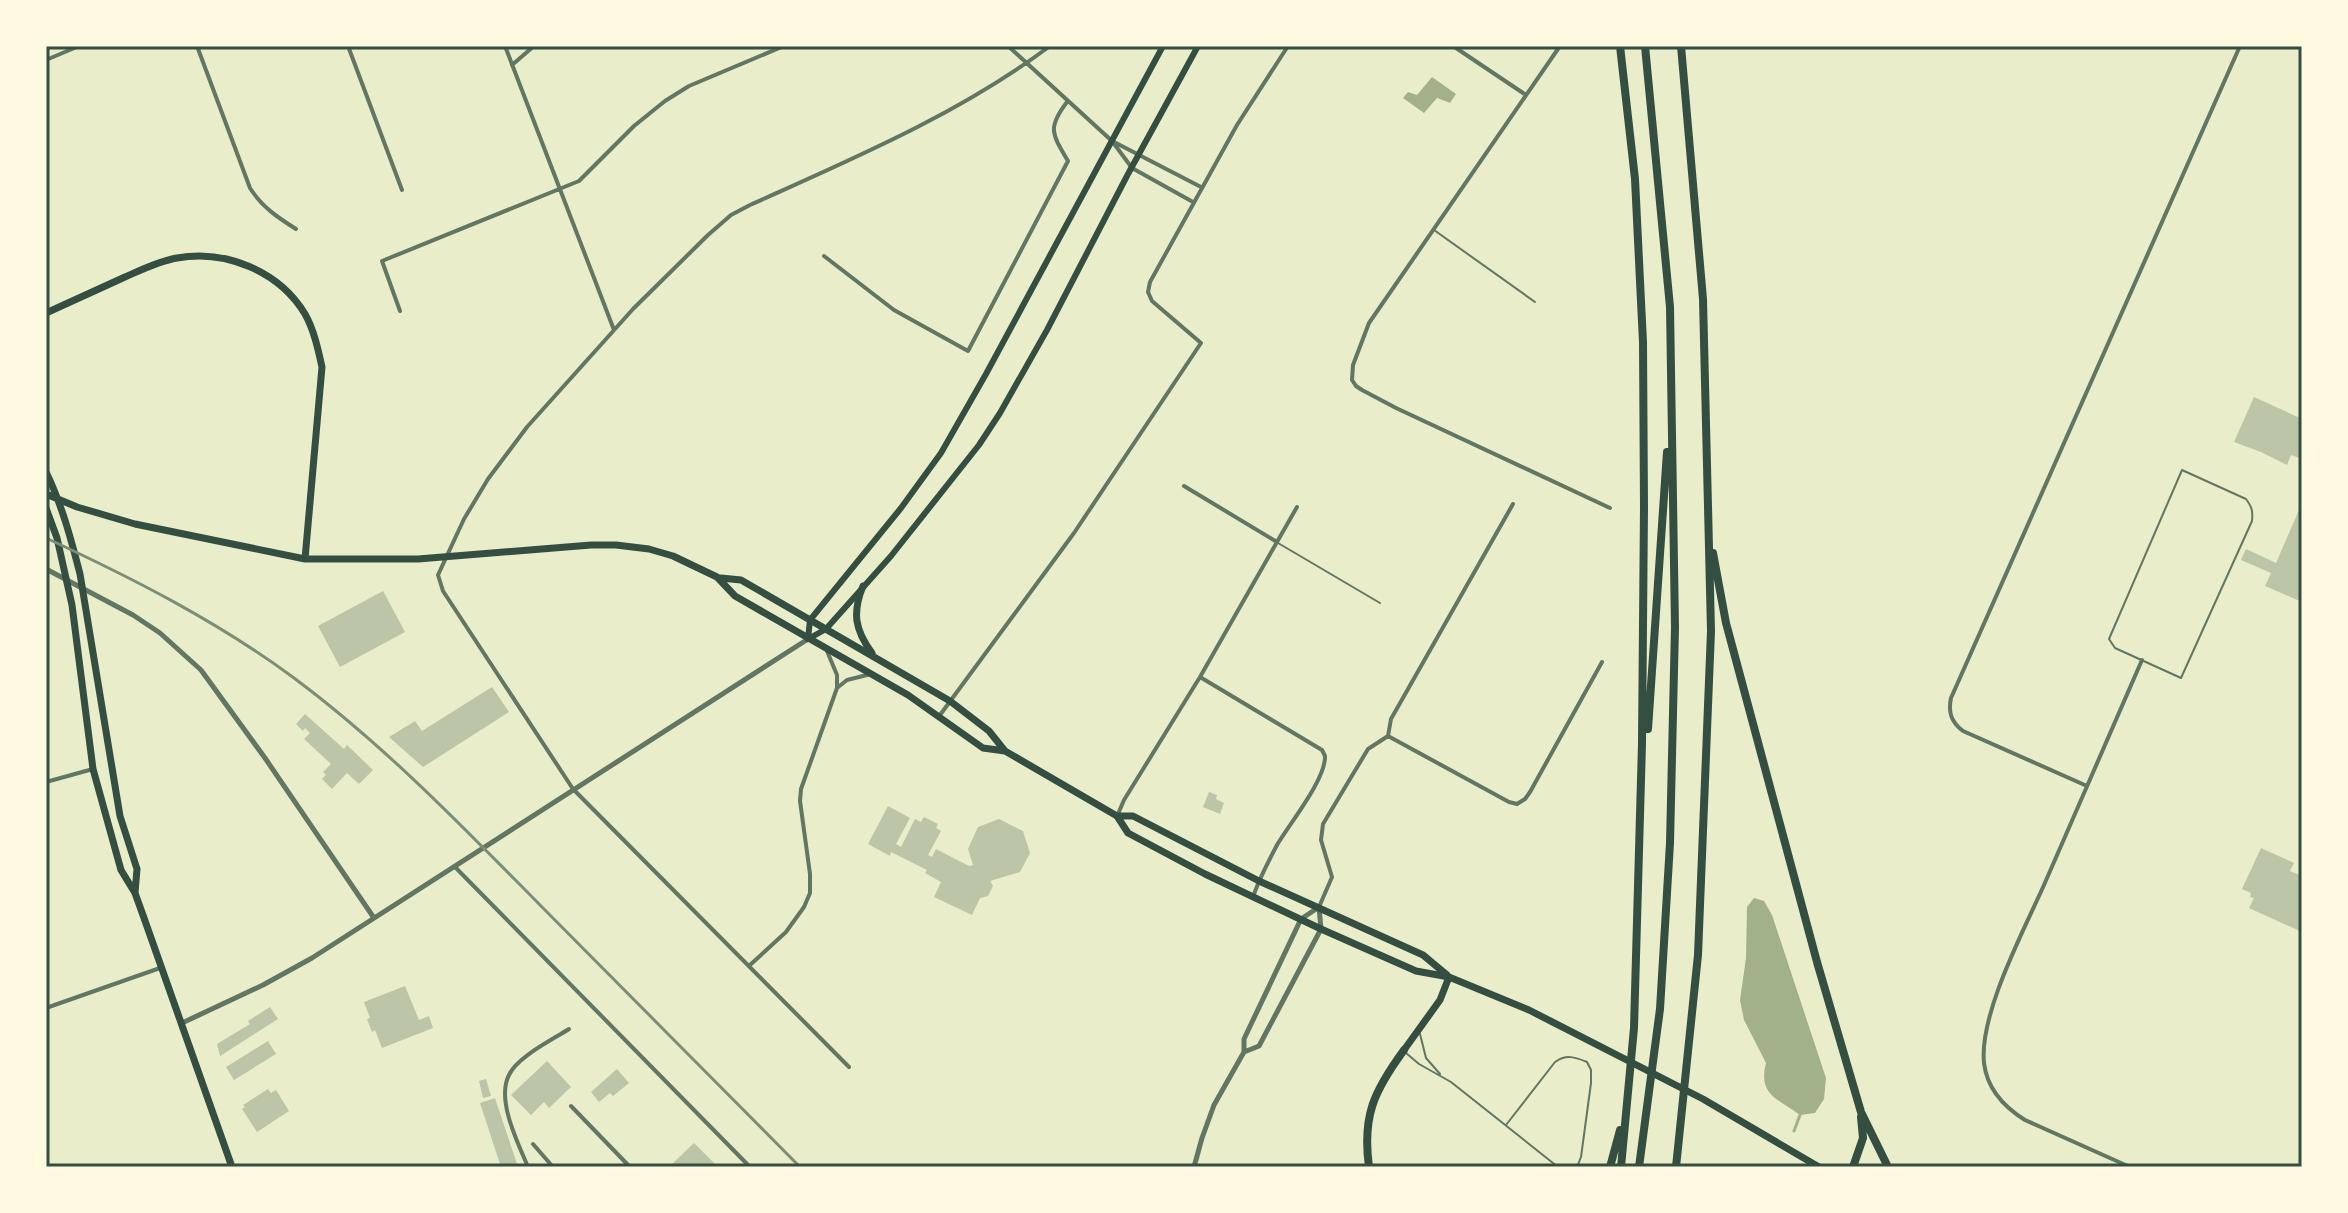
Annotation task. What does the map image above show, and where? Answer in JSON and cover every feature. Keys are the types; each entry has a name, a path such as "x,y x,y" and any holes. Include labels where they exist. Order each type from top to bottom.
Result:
{"highway":[{"path":"1620,46 1635,179 1643,342 1642,744 1634,1028 1621,1167"},
{"path":"1639,1167 1660,1009 1670,843 1675,627 1670,307 1645,46"},
{"path":"1676,1167 1698,955 1711,631 1703,299 1681,46"},
{"path":"1638,866 1671,402"},
{"path":"1709,529 1726,623 1817,962 1861,1112 1888,1167"},
{"path":"1369,1167 1367,1124 1373,1101 1384,1078 1404,1050"},
{"path":"1610,1167 1627,1098"},
{"path":"1853,1167 1863,1138 1861,1112"}],"main road":[{"path":"808,639 810,620 901,508 941,453 1163,46"},
{"path":"808,639 826,629 936,502 979,445 1047,330 1198,46"},
{"path":"46,313 137,272 177,258 207,256 230,260 256,269 277,283 305,315 322,367 305,559"},
{"path":"46,472 56,491 71,536 87,611 120,816 137,869 135,893"},
{"path":"46,494 77,507 135,524 305,559 445,558 616,545 663,553 721,578 741,580 950,701 989,731 1005,751 1117,816 1128,833 1253,897 1416,971 1449,977 1529,1010 1676,1085 1819,1167"},
{"path":"46,508 57,538 72,605 93,769 121,870 135,893 232,1167"},
{"path":"721,578 735,596 908,695 983,748 1005,751"},
{"path":"863,586 858,598 856,624 876,658"},
{"path":"1117,816 1133,816 1259,881 1423,955 1449,977"},
{"path":"1404,1050 1440,1000 1449,977"}],"street":[{"path":"46,60 79,46"},
{"path":"197,46 250,188 269,213 296,229"},
{"path":"348,46 402,190"},
{"path":"505,46 614,330"},
{"path":"512,65 534,46"},
{"path":"400,311 382,261 579,181 634,126 665,101 689,86 784,46"},
{"path":"1008,46 1112,141 1132,168 1193,202"},
{"path":"849,1067 573,789 443,591 438,575 464,519 505,454 614,330 731,215 932,119 1026,64 1050,46"},
{"path":"939,716 1074,533 1201,343 1152,301 1148,292 1150,282 1237,125 1288,46"},
{"path":"1453,46 1526,95"},
{"path":"1560,46 1369,323 1353,365 1352,380 1356,386 1396,408 1610,508"},
{"path":"2087,786 1963,731 1951,718 1951,698 2240,46"},
{"path":"824,256 894,310 968,351 1068,161 1054,138 1052,126 1067,102"},
{"path":"1112,141 1201,187"},
{"path":"1184,486 1277,542"},
{"path":"1244,1052 1259,1046 1321,929 1319,907 1332,877 1321,840 1323,824 1368,749 1388,736 1391,719 1513,504"},
{"path":"1117,816 1297,507"},
{"path":"46,569 133,615 160,633 201,670 374,918"},
{"path":"182,1023 293,968 808,639"},
{"path":"750,965 786,932 810,893 800,801 801,789 837,688 837,675 827,650"},
{"path":"2130,1167 2009,1110 1988,1078 1984,1044 2000,986 2142,660"},
{"path":"1388,736 1517,804 1530,792 1602,662"},
{"path":"837,688 847,680 871,674"},
{"path":"1200,677 1322,750 1326,762 1277,846 1253,897"},
{"path":"46,782 93,769"},
{"path":"453,865 750,1167"},
{"path":"1194,1167 1214,1105 1244,1052 1244,1039 1301,919 1319,907"},
{"path":"46,1008 162,968"},
{"path":"528,1167 509,1117 504,1097 506,1083 509,1073 518,1064 569,1029"},
{"path":"571,1106 630,1167"},
{"path":"533,1144 553,1167"}],"lane":[{"path":"1433,229 1535,302"},
{"path":"2182,470 2246,499 2253,513 2252,521 2181,678 2142,660 2111,646 2109,635 2182,470"},
{"path":"1277,542 1380,603"},
{"path":"1419,1030 1426,1058 1441,1075"},
{"path":"1404,1050 1419,1064 1441,1075 1558,1167"},
{"path":"1506,1125 1555,1062 1570,1056 1587,1062 1591,1070 1591,1083 1577,1167"}],"shaded area":[{"path":"1432,77 1456,94 1450,103 1437,98 1424,113 1403,98 1408,92 1417,95"},
{"path":"1754,898 1764,901 1772,915 1826,1078 1824,1099 1815,1113 1800,1115 1771,1095 1765,1082 1766,1063 1744,1020 1740,1000 1746,958 1747,907"}],"building":[{"path":"2254,397 2302,419 2302,459 2291,455 2287,465 2234,442"},
{"path":"2302,503 2302,602 2265,586 2271,573 2241,560 2246,549 2276,563"},
{"path":"383,591 405,632 340,667 318,626"},
{"path":"492,687 509,712 423,767 389,737 415,721 422,731"},
{"path":"305,714 344,749 347,745 373,770 359,784 347,773 332,789 322,779 326,775 323,772 331,764 304,739 310,733 296,724"},
{"path":"1209,792 1224,803 1220,814 1203,807"},
{"path":"888,806 910,818 896,844 901,847 915,819 921,822 924,817 938,824 936,828 941,831 928,855 932,857 936,849 969,866 973,865 968,849 978,827 999,819 1023,831 1030,853 1020,872 990,881 993,886 988,896 980,898 972,915 934,897 941,882 925,873 927,870 868,844"},
{"path":"2261,848 2294,863 2290,871 2302,876 2302,932 2249,908 2254,898 2242,889"},
{"path":"405,986 419,1020 429,1016 433,1028 382,1048 375,1030 372,1032 364,1002"},
{"path":"270,1007 278,1019 220,1056 217,1044 250,1024 248,1021"},
{"path":"268,1041 276,1054 234,1080 226,1067"},
{"path":"547,1061 571,1087 549,1108 544,1102 531,1115 511,1095"},
{"path":"617,1069 629,1083 613,1096 610,1093 599,1102 591,1092"},
{"path":"486,1079 491,1096 483,1098 479,1081"},
{"path":"268,1089 271,1093 276,1090 289,1111 257,1132 242,1109 245,1107 243,1105"},
{"path":"495,1098 517,1164 509,1167 501,1167 480,1103"},
{"path":"694,1143 718,1167 669,1167"}],"waterway":[{"path":"1794,1131 1800,1115"}],"railway":[{"path":"46,538 142,585 235,638 294,678 359,730 451,815 800,1167"}]}
